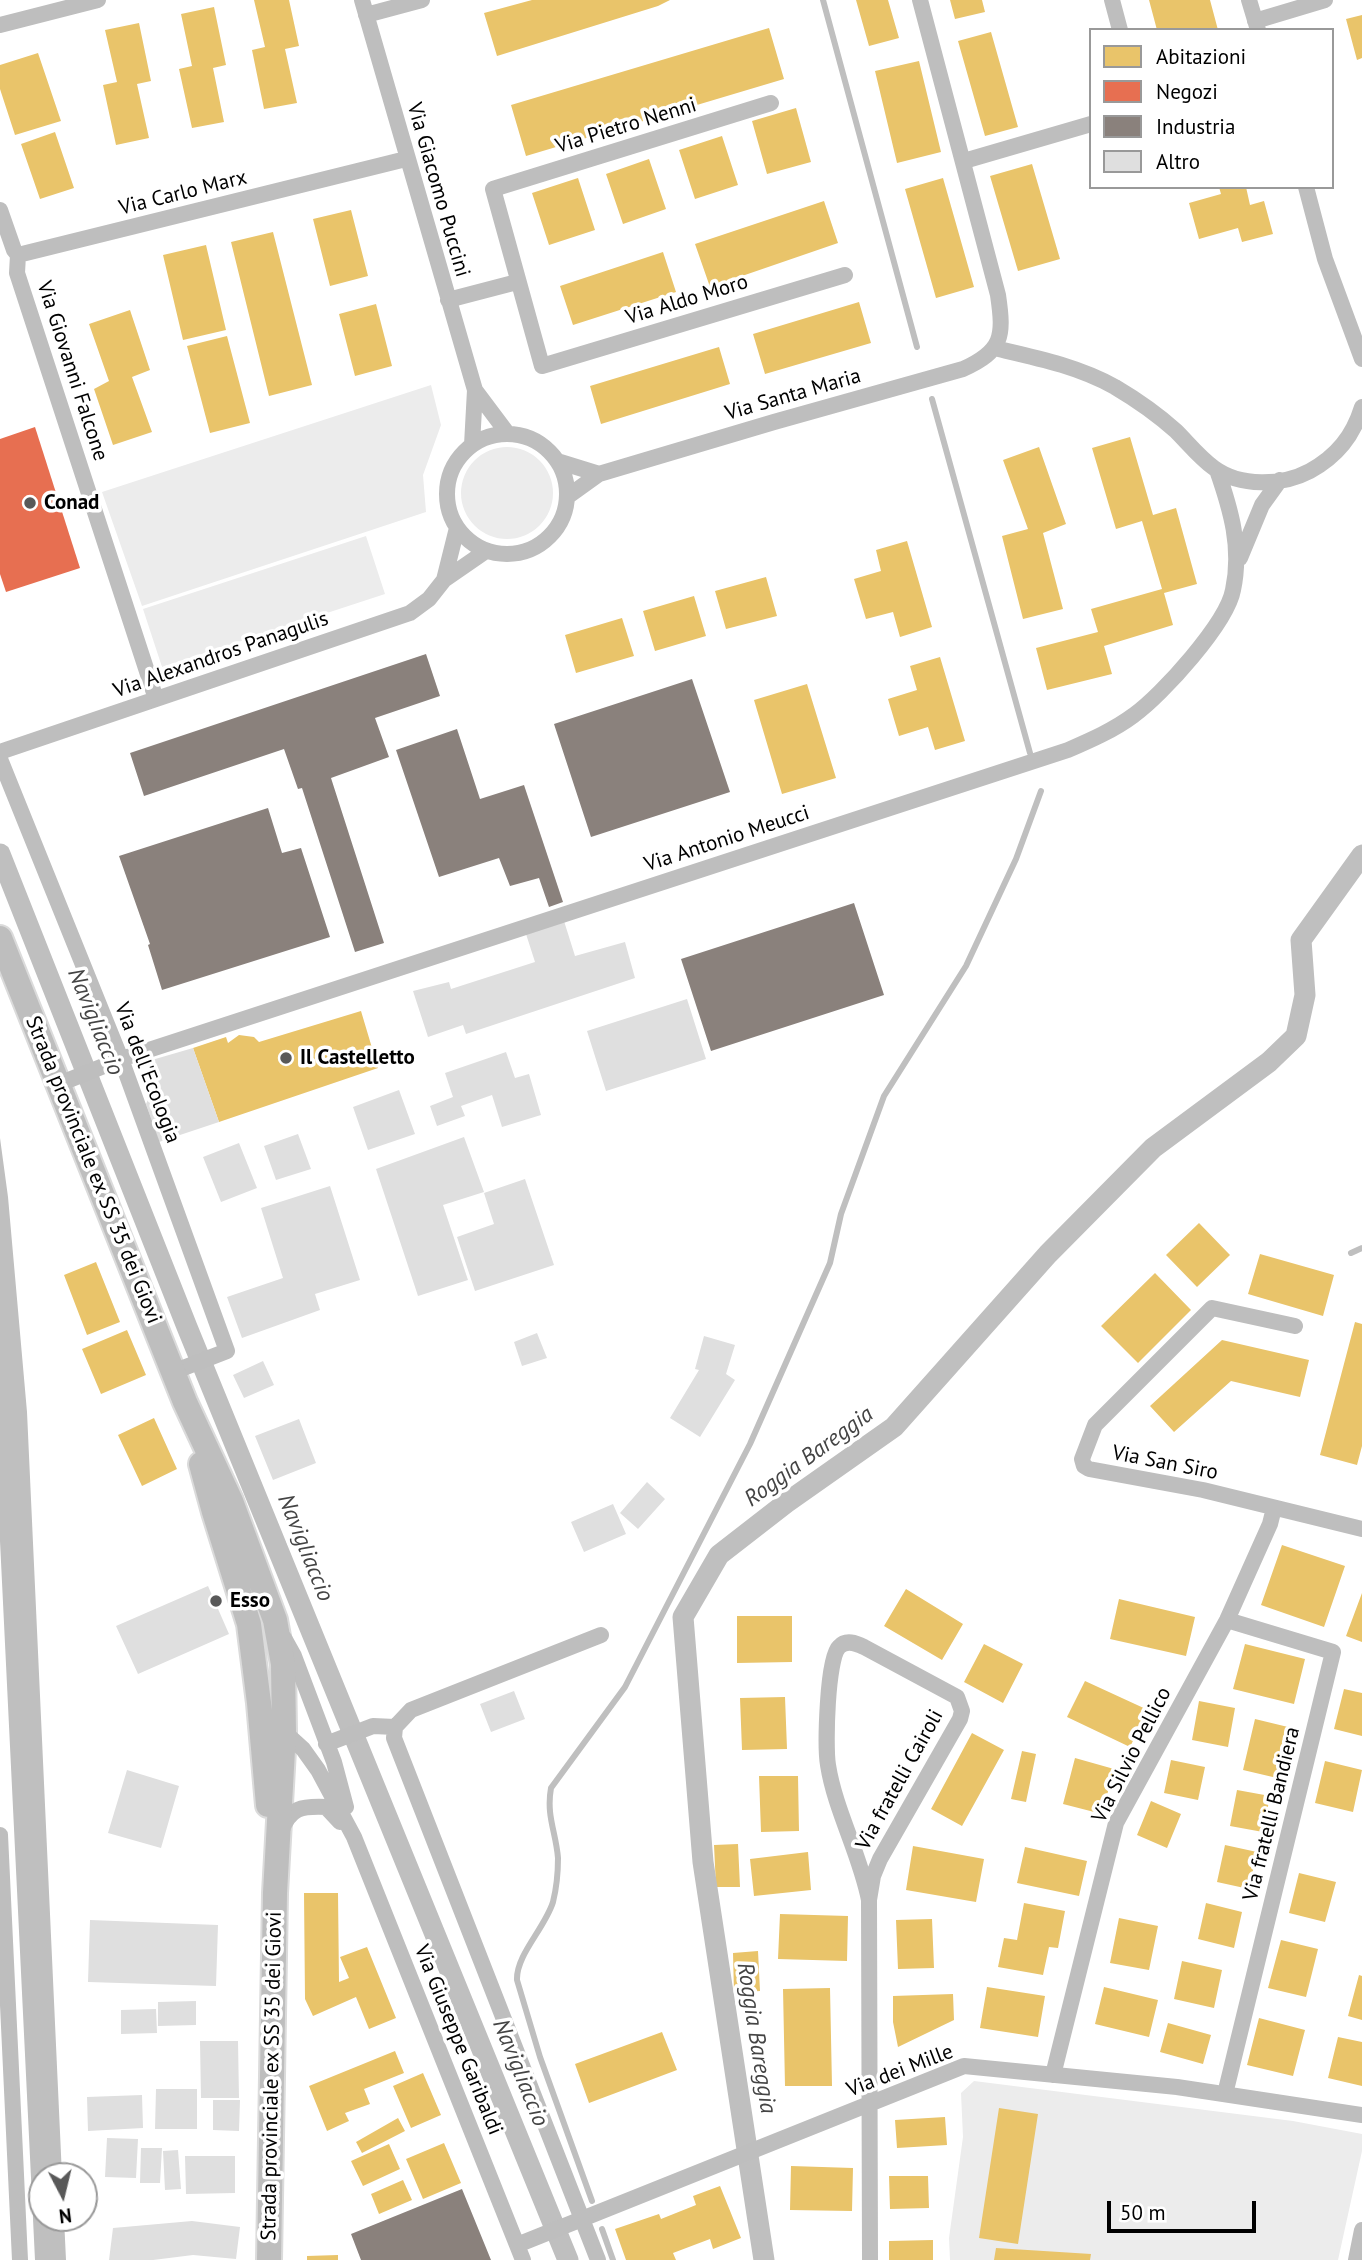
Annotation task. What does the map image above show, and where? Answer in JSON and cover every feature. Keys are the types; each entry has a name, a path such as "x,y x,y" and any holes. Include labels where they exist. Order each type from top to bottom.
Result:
{"main road":[{"name":"Strada provinciale ex SS 35 dei Giovi","path":"0,937 67,1081 182,1368 185,1402 214,1512 249,1624 259,1703 275,1893"},
{"name":"Strada provinciale ex SS 35 dei Giovi","path":"185,1402 231,1501 275,1620 283,1664 284,1732 275,1893 269,2260"}],"street":[{"path":"0,25 98,0"},
{"path":"364,8 422,0"},
{"path":"920,0 998,295 1002,323 1000,337 994,348 1050,360 1084,371 1150,409 1217,470 1227,476 1257,483 1280,481 1304,474 1334,455 1350,437 1362,407"},
{"path":"1112,0 1119,28"},
{"path":"1249,0 1256,25 1325,0"},
{"name":"Via Giacomo Puccini","path":"364,8 475,390 472,445"},
{"name":"Via Pietro Nenni","path":"517,282 493,189 771,103"},
{"path":"964,161 1089,125"},
{"name":"Via Carlo Marx","path":"18,255 406,159"},
{"path":"1308,189 1325,259 1362,359"},
{"path":"0,210 13,250 18,255"},
{"name":"Via Giovanni Falcone","path":"18,255 18,273 156,699"},
{"name":"Via Aldo Moro","path":"517,282 542,366 845,275"},
{"path":"448,300 517,282"},
{"name":"Via Santa Maria","path":"568,497 599,474 963,369 982,360 994,348"},
{"name":"Via Giacomo Puccini","path":"475,390 508,434"},
{"path":"508,434 527,437 544,446 557,461 565,478 568,497 564,516 554,532 540,545 505,555 486,551 470,542 457,528 449,511 446,493 450,474 458,458 472,445 489,436 508,434"},
{"path":"557,461 599,474"},
{"name":"Via Antonio Meucci","path":"67,1081 121,1059 1068,750 1109,732 1135,715 1158,693 1217,625 1233,594 1237,546 1233,522 1217,470"},
{"path":"1237,566 1262,505 1280,481"},
{"name":"Via Alexandros Panagulis","path":"444,580 457,528"},
{"name":"Via Alexandros Panagulis","path":"0,752 410,613 429,599 444,580 486,551"},
{"name":"Via dell'Ecologia","path":"0,759 121,1059 227,1351 182,1368"},
{"name":"Via San Siro","path":"1295,1326 1212,1308 1095,1425 1082,1459 1089,1469 1203,1490 1362,1530"},
{"name":"Via Silvio Pellico","path":"1053,2075 1116,1823 1227,1620 1270,1524 1274,1508"},
{"path":"275,1620 332,1742 334,1762 354,1836"},
{"name":"Via fratelli Bandiera","path":"1225,2094 1334,1652 1227,1620"},
{"path":"598,2260 575,2222 394,1738 395,1727 411,1710 601,1635"},
{"name":"Via fratelli Cairoli","path":"869,1900 860,1861 828,1767 826,1751 834,1653 849,1643 864,1647 957,1697 962,1711 873,1876 869,1900 870,2260"},
{"path":"259,1703 303,1749 318,1770 354,1836"},
{"path":"332,1742 373,1726 395,1727"},
{"path":"280,1834 285,1820 294,1811 304,1807 326,1807 354,1836"},
{"path":"0,1835 20,2260"},
{"name":"Via Giuseppe Garibaldi","path":"354,1836 520,2253"},
{"name":"Via dei Mille","path":"520,2253 537,2237 964,2066 1225,2094 1362,2115"},
{"path":"1358,2259 1362,2230"}],"shaded area":[{"path":"431,385 441,425 423,475 426,512 142,606 102,492"},
{"path":"507,447 525,450 540,460 550,475 553,493 550,511 540,526 525,536 507,539 489,536 474,526 464,511 461,493 464,475 474,460 489,450"},
{"path":"366,536 385,594 162,667 143,609"},
{"path":"0,1138 8,1197 27,1412 61,2162 30,2162 0,1541"},
{"path":"974,2081 1293,2121 1362,2134 1362,2151 1338,2260 950,2260 949,2238 963,2137 961,2093"},
{"path":"34,2232 65,2232 66,2260 35,2260"}],"building: Abitazioni":[{"path":"254,0 289,0 299,46 285,49 297,103 264,109 252,50 265,47"},
{"path":"532,0 670,0 497,56 484,13"},
{"path":"856,0 888,0 899,38 869,46"},
{"path":"950,0 982,0 985,12 955,19"},
{"path":"1149,0 1210,0 1217,28 1156,28"},
{"path":"214,7 226,65 213,68 224,122 192,128 179,69 192,66 181,14"},
{"path":"1362,15 1362,58 1357,60 1346,19"},
{"path":"139,23 151,81 137,84 149,138 116,145 103,85 117,82 105,30"},
{"path":"769,28 784,79 526,156 511,105"},
{"path":"991,32 1018,127 985,136 958,41"},
{"path":"38,53 61,121 15,135 0,89 0,65"},
{"path":"919,61 941,152 897,163 875,71"},
{"path":"796,108 811,162 767,174 752,121"},
{"path":"55,132 74,188 40,199 21,144"},
{"path":"722,136 738,185 695,199 679,150"},
{"path":"649,159 666,209 623,224 606,174"},
{"path":"1032,164 1060,259 1018,271 990,176"},
{"path":"578,178 595,230 549,245 532,193"},
{"path":"943,178 974,287 936,298 905,189"},
{"path":"1220,189 1246,189 1250,205 1264,201 1273,234 1242,242 1238,228 1199,239 1189,203 1221,194"},
{"path":"824,201 838,243 710,287 695,244"},
{"path":"351,210 368,276 330,286 313,219"},
{"path":"273,232 312,385 269,396 231,242"},
{"path":"206,245 226,330 183,340 163,255"},
{"path":"663,252 676,292 573,325 560,286"},
{"path":"859,302 871,343 765,374 753,334"},
{"path":"376,304 392,366 355,376 339,314"},
{"path":"130,310 150,370 132,377 152,432 113,445 94,389 109,381 89,324"},
{"path":"227,336 250,423 210,433 187,346"},
{"path":"719,347 730,384 601,424 590,386"},
{"path":"1130,437 1153,515 1176,508 1197,584 1164,593 1173,625 1104,646 1112,674 1047,690 1036,648 1098,632 1091,609 1162,589 1142,521 1116,529 1092,448"},
{"path":"1039,447 1066,524 1043,533 1063,609 1023,619 1002,536 1028,529 1003,460"},
{"path":"907,541 932,627 900,637 893,612 866,619 854,579 881,571 876,550"},
{"path":"766,577 777,616 726,629 715,591"},
{"path":"694,596 706,636 655,651 643,611"},
{"path":"622,618 634,656 576,673 565,635"},
{"path":"940,657 965,741 935,750 928,727 899,736 888,699 917,690 910,666"},
{"path":"807,684 836,778 782,794 754,700"},
{"name":"Il Castelletto","path":"361,1011 378,1068 219,1122 193,1048 226,1037 228,1043 239,1035 254,1037 259,1042"},
{"path":"1199,1223 1230,1255 1197,1287 1166,1255"},
{"path":"1260,1254 1334,1275 1323,1316 1248,1294"},
{"path":"96,1262 120,1322 87,1335 64,1275"},
{"path":"1155,1273 1191,1310 1138,1363 1101,1326"},
{"path":"1355,1322 1362,1324 1362,1446 1357,1465 1320,1455"},
{"path":"127,1330 146,1375 101,1394 82,1349"},
{"path":"1222,1340 1309,1360 1300,1397 1231,1381 1174,1432 1150,1406"},
{"path":"154,1418 177,1469 142,1486 118,1435"},
{"path":"1282,1545 1345,1566 1324,1627 1261,1605"},
{"path":"906,1589 963,1624 942,1660 884,1626"},
{"path":"1362,1593 1362,1642 1346,1636"},
{"path":"1119,1599 1195,1617 1186,1656 1110,1639"},
{"path":"737,1616 792,1616 792,1662 737,1663"},
{"path":"984,1644 1023,1664 1003,1703 964,1682"},
{"path":"1245,1644 1305,1659 1294,1704 1233,1689"},
{"path":"1085,1681 1148,1710 1130,1747 1067,1717"},
{"path":"1344,1689 1362,1693 1362,1736 1334,1729"},
{"path":"785,1697 787,1749 742,1750 740,1698"},
{"path":"1199,1701 1235,1708 1228,1747 1192,1740"},
{"path":"1255,1719 1288,1727 1277,1778 1243,1770"},
{"path":"972,1733 1004,1750 962,1826 931,1809"},
{"path":"1022,1751 1036,1754 1026,1802 1011,1799"},
{"path":"1075,1758 1114,1769 1102,1814 1063,1804"},
{"path":"1171,1760 1205,1767 1198,1800 1164,1793"},
{"path":"1325,1761 1362,1770 1353,1812 1315,1803"},
{"path":"759,1776 798,1776 799,1831 761,1832"},
{"path":"1237,1790 1270,1796 1263,1832 1230,1826"},
{"path":"1151,1801 1181,1814 1167,1848 1137,1835"},
{"path":"738,1844 740,1887 716,1887 714,1845"},
{"path":"1225,1845 1257,1852 1249,1889 1217,1882"},
{"path":"913,1846 984,1859 976,1902 906,1890"},
{"path":"1025,1847 1087,1861 1079,1896 1017,1883"},
{"path":"808,1852 811,1890 754,1896 750,1859"},
{"path":"1299,1873 1336,1882 1325,1922 1289,1913"},
{"path":"304,1893 338,1893 339,1982 349,1978 340,1957 367,1947 396,2018 369,2029 356,1997 313,2016 305,1999"},
{"path":"1024,1903 1065,1911 1058,1948 1049,1947 1043,1975 998,1967 1004,1938 1017,1940"},
{"path":"1206,1903 1242,1912 1234,1948 1198,1939"},
{"path":"780,1914 848,1916 847,1961 778,1959"},
{"path":"1119,1918 1158,1926 1149,1970 1110,1963"},
{"path":"932,1919 934,1968 898,1969 896,1920"},
{"path":"1281,1940 1318,1949 1306,1997 1268,1988"},
{"path":"758,1951 760,1991 734,1993 733,1953"},
{"path":"1182,1961 1222,1970 1214,2008 1174,1999"},
{"path":"1359,1975 1362,1976 1362,2020 1348,2016"},
{"path":"987,1987 1045,1996 1038,2037 980,2028"},
{"path":"1104,1987 1158,2000 1149,2037 1095,2024"},
{"path":"830,1988 832,2086 785,2086 783,1989"},
{"path":"953,1994 954,2020 898,2047 893,2022 893,1996"},
{"path":"1259,2018 1305,2030 1293,2076 1247,2065"},
{"path":"1168,2023 1211,2035 1203,2064 1160,2052"},
{"path":"662,2032 677,2070 589,2103 575,2064"},
{"path":"1338,2037 1362,2042 1362,2086 1328,2078"},
{"path":"395,2051 404,2073 364,2089 370,2104 345,2113 349,2121 327,2131 309,2086"},
{"path":"423,2073 441,2115 411,2128 393,2086"},
{"path":"999,2108 1038,2114 1018,2244 979,2238"},
{"path":"945,2117 947,2145 897,2148 895,2120"},
{"path":"398,2118 405,2131 362,2153 356,2142"},
{"path":"444,2143 461,2183 423,2199 406,2159"},
{"path":"389,2144 400,2169 363,2186 351,2161"},
{"path":"791,2166 853,2168 852,2211 790,2210"},
{"path":"889,2176 928,2176 929,2208 890,2209"},
{"path":"403,2180 412,2200 379,2214 371,2194"},
{"path":"720,2186 741,2238 713,2249 710,2239 673,2253 676,2260 626,2260 615,2229 659,2214 661,2219 696,2205 693,2196"},
{"path":"933,2240 933,2260 889,2260 889,2241"},
{"path":"996,2248 1091,2254 1090,2260 994,2260"},
{"path":"338,2255 338,2260 307,2260 307,2256"}],"building: Negozi":[{"name":"Conad","path":"35,427 80,568 6,592 0,574 0,439"}],"building: Industria":[{"path":"426,654 440,696 375,718 389,757 331,778 384,943 355,952 302,788 298,789 284,749 144,796 130,753"},
{"path":"692,679 730,792 591,837 554,724"},
{"path":"457,729 480,799 524,785 563,902 549,907 539,878 510,886 499,858 439,877 396,750"},
{"path":"268,808 282,853 301,848 330,937 162,990 148,945 150,944 119,856"},
{"path":"854,903 884,995 711,1051 681,959"},
{"path":"462,2189 491,2260 361,2260 351,2234"}],"building: Altro":[{"path":"564,921 575,956 625,942 635,978 466,1034 463,1025 428,1037 413,991 449,982 451,989 535,962 526,934"},
{"path":"687,999 706,1059 606,1091 587,1031"},
{"path":"193,1048 219,1122 159,1142 146,1104 154,1087 145,1062"},
{"path":"506,1052 515,1078 529,1074 541,1115 502,1127 492,1095 461,1106 465,1116 437,1126 430,1106 453,1097 445,1073"},
{"path":"399,1090 415,1134 368,1150 353,1107"},
{"path":"298,1134 311,1169 276,1180 264,1146"},
{"path":"464,1137 484,1192 443,1205 468,1280 418,1296 376,1169"},
{"path":"239,1143 257,1188 221,1202 203,1157"},
{"path":"525,1179 554,1265 475,1291 457,1237 494,1224 484,1193"},
{"path":"330,1186 360,1280 315,1294 320,1310 242,1338 227,1297 283,1278 261,1208"},
{"path":"537,1333 547,1358 522,1366 514,1342"},
{"path":"704,1336 735,1345 726,1374 735,1380 700,1437 670,1418 699,1370 695,1369"},
{"path":"263,1361 274,1385 244,1398 233,1375"},
{"path":"299,1419 316,1463 273,1480 255,1436"},
{"path":"647,1482 665,1499 638,1529 620,1513"},
{"path":"613,1504 626,1534 584,1552 571,1522"},
{"path":"208,1586 229,1634 138,1674 116,1626"},
{"path":"514,1691 525,1719 491,1732 480,1704"},
{"path":"127,1770 179,1786 161,1848 108,1833"},
{"path":"90,1920 218,1925 216,1986 88,1982"},
{"path":"196,2001 196,2025 158,2026 158,2002"},
{"path":"156,2009 157,2033 121,2034 121,2010"},
{"path":"200,2041 238,2041 239,2098 201,2098"},
{"path":"156,2089 197,2089 197,2129 155,2129"},
{"path":"142,2095 143,2128 88,2131 87,2097"},
{"path":"213,2100 240,2100 239,2131 213,2130"},
{"path":"107,2138 138,2139 136,2178 105,2177"},
{"path":"141,2148 162,2148 160,2183 140,2183"},
{"path":"178,2150 181,2189 165,2190 163,2151"},
{"path":"185,2156 235,2156 235,2193 186,2194"},
{"path":"192,2221 240,2227 236,2259 193,2255 153,2260 109,2260 113,2228"}],"waterway":[{"path":"823,0 917,347"},
{"path":"932,399 1030,753"},
{"path":"592,2201 540,2057 517,1980 521,1961 549,1912 555,1892 558,1858 550,1816 551,1788 625,1687 750,1444 830,1263 841,1214 884,1096 966,966 1016,859 1041,791"},
{"name":"Navigliaccio","path":"0,854 187,1327 568,2260"},
{"name":"Roggia Bareggia","path":"764,2260 703,1862 683,1617 719,1555 786,1503 894,1427 1048,1254 1153,1148 1269,1062 1296,1036 1305,995 1301,940 1362,855"},
{"path":"1351,1253 1362,1248"},
{"path":"602,2229 613,2260"}],"place":[{"name":"Conad","path":"30,503"},
{"name":"Il Castelletto","path":"286,1058"},
{"name":"Esso","path":"216,1601"}]}
